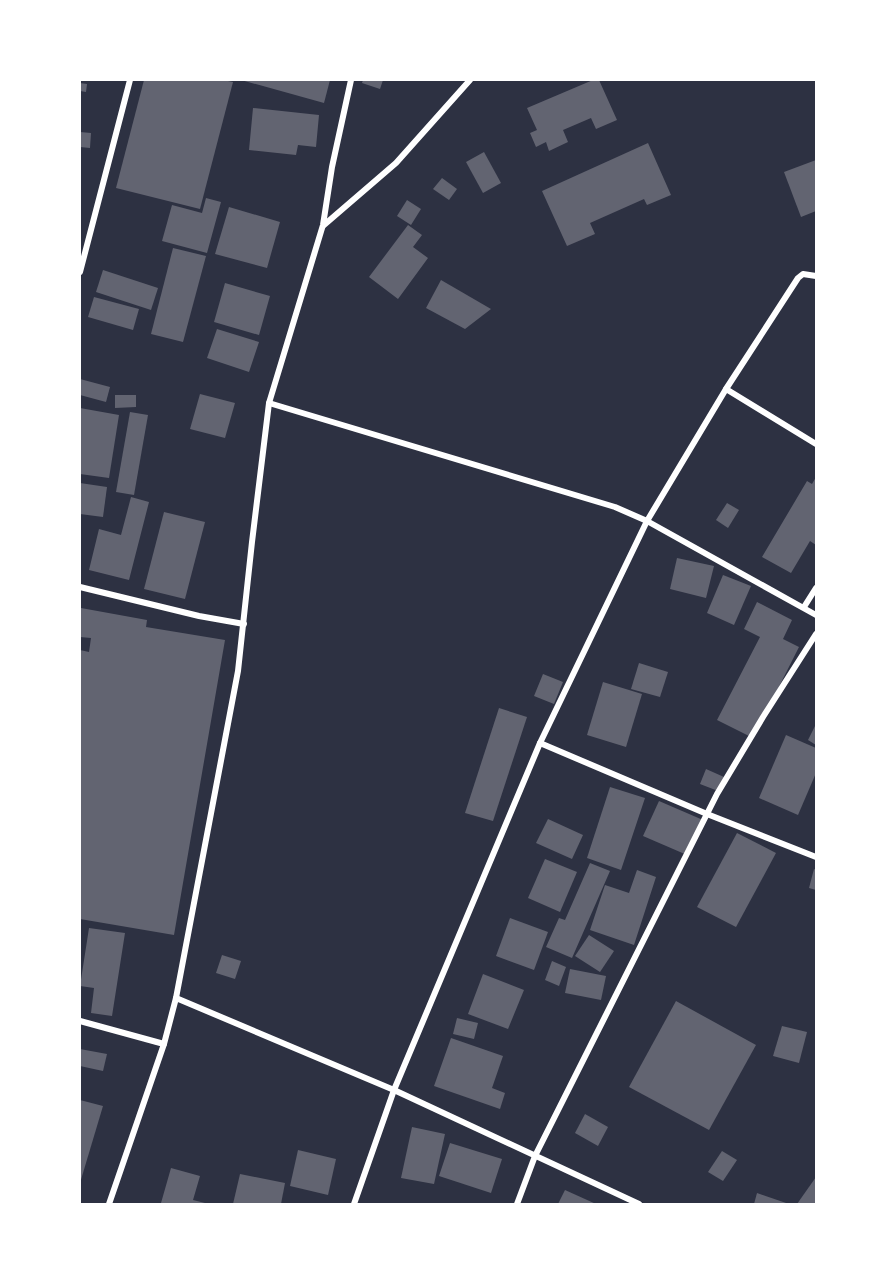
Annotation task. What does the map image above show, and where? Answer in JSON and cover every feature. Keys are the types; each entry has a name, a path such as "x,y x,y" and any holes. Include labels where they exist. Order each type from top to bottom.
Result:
{"street":[{"path":"80,272 130,80"},
{"path":"109,1204 164,1044 176,998 238,670 269,403 323,225 332,167 351,80"},
{"path":"323,225 396,163 470,80"},
{"path":"354,1204 394,1090 540,743 647,521 726,389 798,278 803,274 816,276"},
{"path":"726,389 816,444"},
{"path":"269,403 615,507 647,521 816,615"},
{"path":"80,587 199,616 244,624"},
{"path":"804,607 816,588"},
{"path":"517,1204 536,1156 707,814 763,717 816,634"},
{"path":"540,743 707,814 816,857"},
{"path":"176,998 394,1090 639,1204"},
{"path":"80,1021 164,1044"}],"building":[{"path":"144,80 233,82 200,209 116,188"},
{"path":"241,80 330,80 324,103"},
{"path":"363,80 383,80 380,89 362,83"},
{"path":"593,80 599,80 617,120 596,129 591,118 563,130 568,142 549,151 546,142 536,147 530,133 537,130 527,108"},
{"path":"80,83 87,84 86,92 80,91"},
{"path":"253,108 319,115 316,147 298,145 296,155 249,150"},
{"path":"80,132 91,133 90,148 80,147"},
{"path":"648,143 671,195 647,205 644,199 590,223 595,234 567,246 542,191"},
{"path":"484,152 501,183 483,193 466,162"},
{"path":"816,160 816,211 801,217 784,172"},
{"path":"442,178 457,189 449,200 433,189"},
{"path":"206,198 221,202 207,253 162,241 172,205 202,213"},
{"path":"407,200 421,209 411,225 397,216"},
{"path":"229,207 280,222 267,268 215,254"},
{"path":"408,225 422,235 413,247 428,258 398,299 369,277"},
{"path":"173,248 206,256 183,342 151,334"},
{"path":"103,270 158,288 151,310 96,292"},
{"path":"441,280 491,309 465,329 426,308"},
{"path":"225,283 270,296 259,335 214,322"},
{"path":"94,297 139,309 133,330 88,317"},
{"path":"217,329 259,342 249,372 207,358"},
{"path":"80,379 110,387 106,402 80,395"},
{"path":"200,394 235,403 225,438 190,429"},
{"path":"115,395 136,395 136,407 115,408"},
{"path":"80,408 119,415 109,478 80,474"},
{"path":"130,412 148,415 134,495 116,492"},
{"path":"816,477 816,545 810,541 791,573 762,557 807,481 812,484"},
{"path":"80,483 107,487 103,517 80,514"},
{"path":"131,497 149,502 129,580 89,570 99,529 121,535"},
{"path":"727,503 739,510 728,528 716,520"},
{"path":"164,512 205,522 185,599 144,589"},
{"path":"677,558 714,566 706,598 670,589"},
{"path":"723,575 751,586 734,625 707,613"},
{"path":"757,602 792,620 783,639 799,647 753,738 717,720 760,637 744,629"},
{"path":"81,608 147,620 146,627 225,640 174,935 80,919 80,650 89,652 91,638 80,637"},
{"path":"639,663 668,672 660,697 631,689"},
{"path":"543,674 563,682 554,704 534,696"},
{"path":"603,682 642,694 626,747 587,735"},
{"path":"499,708 527,717 493,821 465,813"},
{"path":"816,724 816,745 808,740"},
{"path":"786,735 816,748 816,773 798,815 759,798"},
{"path":"706,769 724,777 718,791 700,784"},
{"path":"610,787 645,798 621,870 587,858"},
{"path":"659,801 703,820 687,855 643,836"},
{"path":"548,819 583,835 572,859 536,843"},
{"path":"737,833 776,853 736,927 697,907"},
{"path":"545,859 577,872 560,912 528,898"},
{"path":"590,863 610,871 572,958 546,947 559,918 565,920"},
{"path":"814,869 816,870 816,890 809,888"},
{"path":"637,870 656,877 634,945 590,930 605,885 629,893"},
{"path":"510,918 548,932 534,970 496,956"},
{"path":"89,928 125,933 112,1016 91,1013 94,988 80,986"},
{"path":"589,935 614,951 600,972 575,956"},
{"path":"222,955 241,961 235,979 216,973"},
{"path":"552,961 566,967 559,986 545,980"},
{"path":"570,969 606,976 601,1000 565,993"},
{"path":"483,974 524,990 508,1029 468,1014"},
{"path":"676,1001 756,1045 709,1130 629,1087"},
{"path":"457,1018 478,1023 474,1039 453,1034"},
{"path":"782,1026 807,1032 799,1063 773,1056"},
{"path":"451,1038 503,1056 492,1088 505,1093 500,1109 434,1086"},
{"path":"80,1049 107,1054 103,1071 80,1066"},
{"path":"80,1100 103,1106 80,1183"},
{"path":"585,1114 608,1127 598,1146 575,1133"},
{"path":"412,1127 445,1134 434,1184 401,1178"},
{"path":"450,1143 502,1159 491,1193 439,1176"},
{"path":"298,1150 336,1159 328,1195 290,1186"},
{"path":"722,1151 737,1160 723,1181 708,1172"},
{"path":"171,1168 200,1176 193,1200 209,1204 161,1203"},
{"path":"240,1174 285,1183 281,1204 233,1204"},
{"path":"816,1177 816,1204 797,1204"},
{"path":"565,1190 596,1204 558,1204"},
{"path":"757,1193 789,1204 754,1204"}]}
